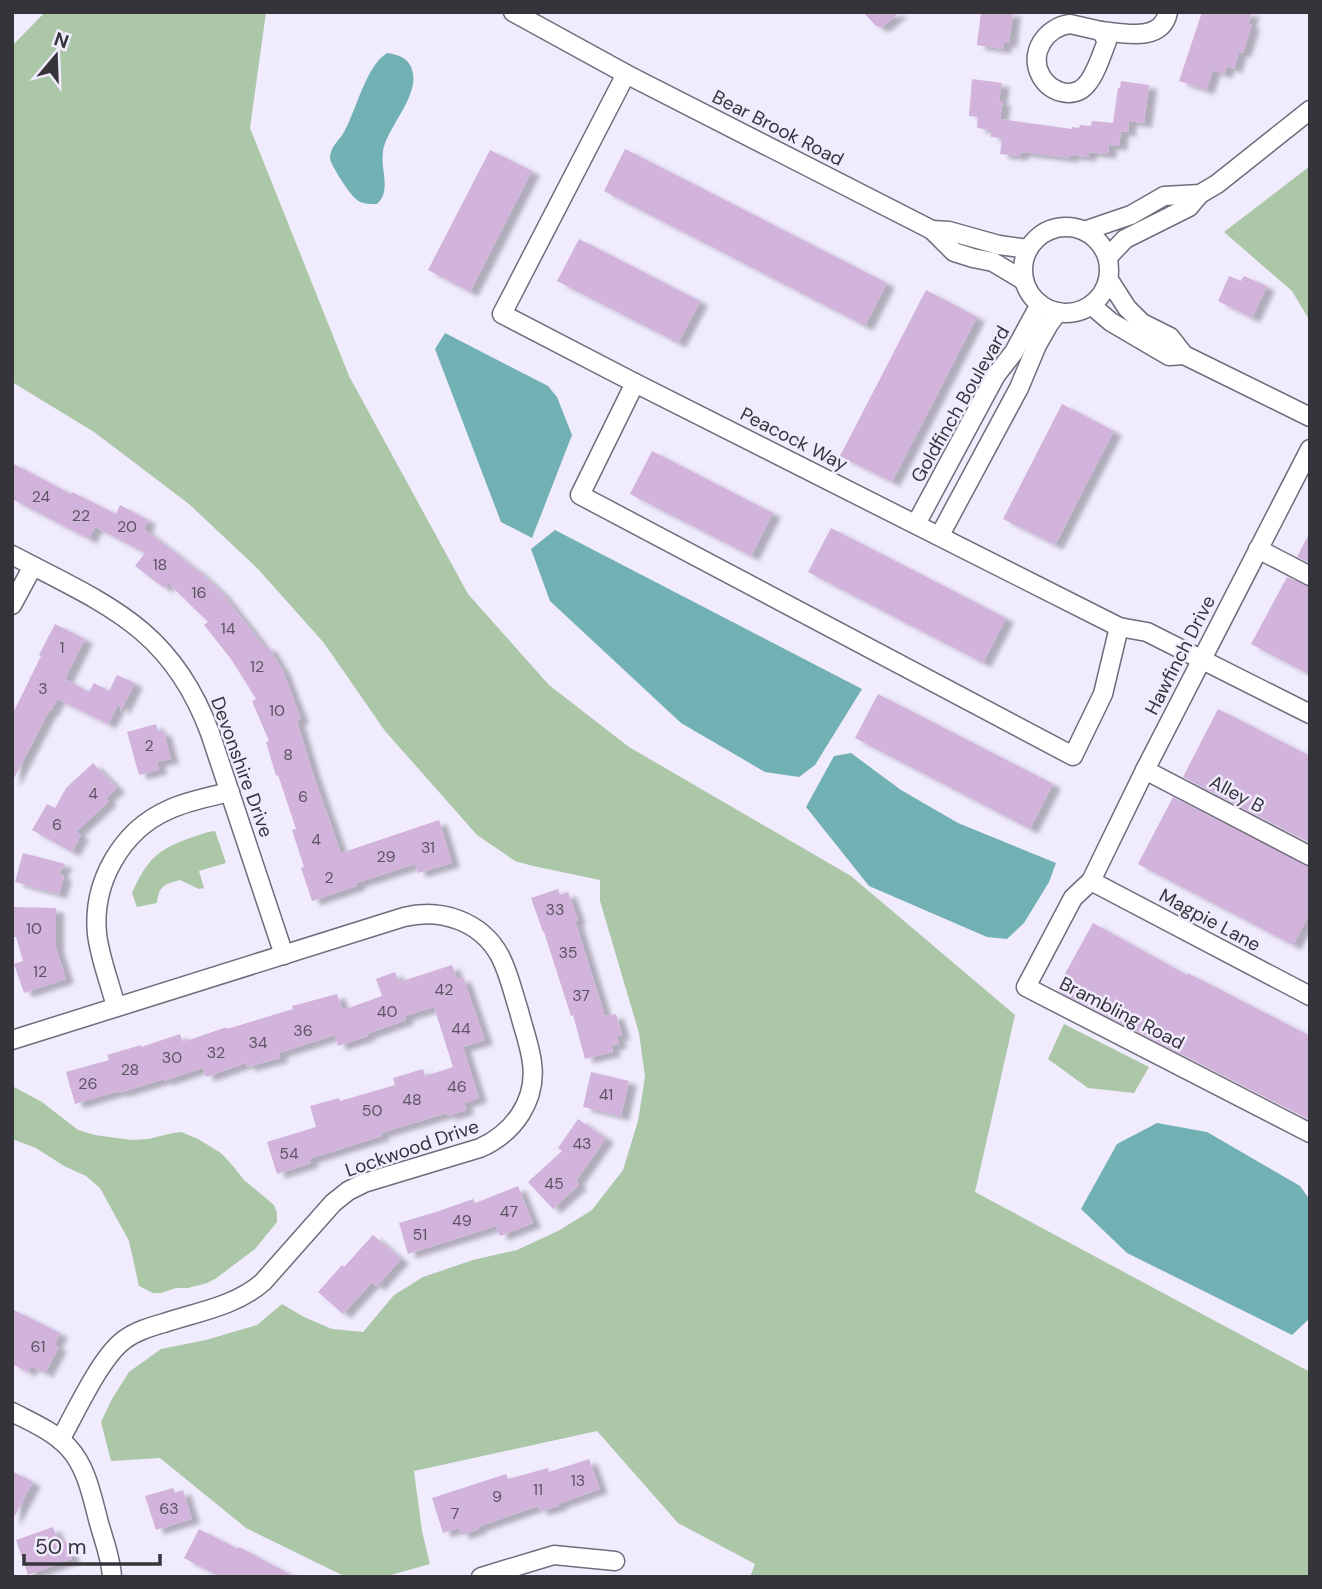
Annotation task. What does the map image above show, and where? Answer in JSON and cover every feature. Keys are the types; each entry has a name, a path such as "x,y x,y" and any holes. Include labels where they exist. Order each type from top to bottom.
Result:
{"street":[{"name":"Bear Brook Road","path":"513,12 626,74 932,230 954,252 993,262 1023,279 1031,295 1040,304 1058,313"},
{"path":"1101,31 1150,33 1160,28 1167,19 1168,12"},
{"name":"Peacock Way","path":"626,74 502,314 1119,627 1147,632 1310,714"},
{"path":"1108,257 1125,239 1189,206 1200,194 1217,184 1310,110"},
{"path":"1023,279 1022,262 1028,248 1037,237 1050,229 1065,226 1087,230 1131,215 1164,196 1200,194"},
{"path":"932,230 949,230 999,246 1028,248"},
{"path":"1058,313 1086,309 1100,298 1109,280 1108,257 1099,242 1087,230"},
{"path":"1109,280 1127,307 1142,323 1170,337 1184,355 1310,417"},
{"name":"Goldfinch Boulevard","path":"916,524 996,374 1014,352 1040,304"},
{"path":"1091,305 1114,324 1169,356 1184,355"},
{"name":"Goldfinch Boulevard","path":"940,535 1020,388 1037,345 1058,313"},
{"path":"635,383 580,495 1073,756 1103,694 1119,627"},
{"name":"Hawfinch Drive","path":"1091,881 1145,769 1310,449"},
{"path":"1258,549 1310,576"},
{"name":"Devonshire Drive","path":"12,555 116,610 145,633 184,679 199,705 210,733 284,955"},
{"path":"12,605 33,566"},
{"name":"Alley B","path":"1145,769 1310,856"},
{"path":"116,1007 97,933 98,901 108,870 125,843 140,827 158,815 188,803 230,792"},
{"name":"Magpie Lane","path":"1091,881 1310,996"},
{"name":"Brambling Road","path":"1091,881 1073,898 1026,987 1310,1133"},
{"name":"Lockwood Drive","path":"12,1040 418,914 447,916 460,920 485,936 494,947 507,972 532,1063 532,1084 519,1117 510,1128 487,1145 364,1183 345,1193 263,1282 243,1297 144,1329 126,1339 105,1361 60,1440"},
{"path":"12,1412 47,1430 72,1451 84,1470 117,1574"},
{"path":"481,1577 554,1555 614,1561"}],"shaded area":[{"path":"45,12 266,12 250,128 349,376 468,594 549,685 629,747 851,876 1015,1015 975,1192 1310,1372 1310,1577 750,1577 755,1564 678,1523 597,1431 414,1471 422,1531 430,1564 384,1577 346,1577 246,1528 160,1458 111,1461 101,1422 129,1372 161,1349 206,1340 257,1325 282,1304 332,1329 363,1332 394,1295 423,1277 473,1260 517,1250 558,1231 592,1210 623,1170 638,1121 645,1077 639,1033 600,901 600,880 515,861 477,835 385,731 324,643 258,569 189,504 94,432 12,382 12,46"},
{"path":"387,53 400,56 408,62 413,75 413,86 383,152 384,193 377,204 366,203 356,199 345,186 333,166 330,154 348,125 373,68"},
{"path":"1310,166 1310,321 1292,291 1224,232"},
{"path":"445,333 548,386 557,397 572,435 532,538 501,522 435,349"},
{"path":"555,530 862,689 815,765 799,777 765,772 681,723 550,601 531,549"},
{"path":"851,753 901,790 958,823 1056,863 1049,882 1024,923 1007,939 987,937 869,886 806,807 834,756"},
{"path":"215,831 226,863 199,871 204,888 199,889 180,880 174,881 161,889 157,903 137,907 132,893 154,858 182,841"},
{"path":"1064,1024 1149,1067 1134,1093 1088,1088 1048,1059"},
{"path":"12,1086 42,1102 78,1130 95,1135 131,1140 181,1132 198,1139 221,1153 244,1180 274,1205 277,1222 255,1249 207,1283 161,1293 153,1293 139,1286 129,1241 100,1188 86,1176 36,1148 12,1139"},
{"path":"1157,1123 1207,1132 1300,1186 1310,1200 1310,1318 1292,1335 1127,1253 1081,1209 1117,1144"}],"building":[{"path":"863,12 900,12 882,27 876,26"},
{"path":"981,12 1013,12 1009,43 1004,42 1003,49 977,45"},
{"path":"1202,12 1252,12 1248,24 1252,25 1243,53 1239,52 1234,69 1227,66 1224,74 1213,70 1206,90 1179,81"},
{"path":"972,79 1002,83 1000,119 1072,129 1079,128 1080,125 1091,126 1092,121 1113,123 1121,81 1149,85 1144,123 1129,121 1128,132 1121,131 1119,146 1109,145 1108,154 1089,152 1088,157 1070,155 1070,158 1021,152 1020,156 1000,154 1002,138 991,137 991,130 977,128 978,117 969,116"},
{"path":"625,149 887,283 865,326 604,191"},
{"path":"490,150 532,171 470,292 428,270"},
{"path":"579,239 700,301 678,343 557,281"},
{"path":"1229,276 1241,281 1244,276 1267,286 1252,318 1218,301"},
{"path":"926,290 977,317 892,482 840,456"},
{"path":"1062,404 1114,431 1055,545 1003,519"},
{"path":"652,451 773,513 751,556 630,494"},
{"path":"12,463 116,514 120,505 148,520 144,529 201,573 222,593 265,648 268,646 283,671 301,719 297,721 341,853 439,820 452,863 418,873 415,864 312,901 292,830 296,829 278,775 276,776 266,742 269,741 252,701 256,699 231,659 204,625 208,622 168,583 164,588 135,566 145,553 95,527 89,539 12,499"},
{"path":"831,528 1006,618 983,663 808,572"},
{"path":"1310,532 1310,563 1297,557"},
{"path":"1287,577 1310,587 1310,675 1251,644"},
{"path":"55,624 85,639 65,679 89,692 94,683 109,691 117,675 135,683 121,711 119,703 108,724 57,699 12,782 12,715"},
{"path":"878,694 1053,784 1030,829 855,738"},
{"path":"1218,709 1310,756 1310,843 1183,777"},
{"path":"156,724 158,732 163,730 171,759 157,762 159,770 139,775 127,732"},
{"path":"93,763 117,788 106,798 109,801 76,832 81,835 72,852 32,830 47,804 55,808 66,788"},
{"path":"1173,797 1310,867 1310,913 1293,945 1138,864"},
{"path":"23,853 65,864 59,874 64,876 59,894 15,882"},
{"path":"558,889 560,895 568,892 605,1016 616,1014 622,1035 617,1036 619,1044 611,1046 613,1052 585,1059 573,1015 571,1016 531,898"},
{"path":"12,907 56,908 56,948 66,979 24,993 14,964 23,961 16,937 12,937"},
{"path":"1093,923 1187,975 1188,973 1310,1036 1310,1120 1056,990"},
{"path":"452,965 457,979 463,977 485,1040 463,1047 479,1098 464,1103 466,1110 381,1133 382,1136 309,1159 311,1163 277,1174 267,1142 316,1127 310,1106 339,1098 340,1101 395,1085 393,1078 423,1069 425,1076 453,1067 434,1007 405,1016 406,1020 338,1046 335,1035 279,1053 280,1058 247,1067 246,1063 206,1077 203,1068 75,1104 66,1072 109,1060 107,1055 180,1034 183,1042 337,994 343,1010 382,996 376,979 395,972 399,982"},
{"path":"591,1072 629,1081 621,1116 583,1107"},
{"path":"578,1119 606,1138 576,1181 579,1185 553,1209 528,1182 562,1151 558,1148"},
{"path":"518,1186 533,1223 500,1236 496,1226 408,1254 399,1223 473,1199 475,1203"},
{"path":"373,1235 401,1259 377,1286 372,1282 343,1314 318,1292"},
{"path":"12,1309 60,1333 54,1345 59,1347 45,1373 31,1366 28,1372 12,1364"},
{"path":"589,1459 600,1489 558,1504 559,1506 540,1511 538,1506 461,1535 459,1528 443,1533 432,1498 506,1474 508,1479 548,1468 549,1472"},
{"path":"12,1471 33,1482 12,1521"},
{"path":"173,1488 175,1493 183,1490 192,1519 156,1530 145,1496"},
{"path":"53,1527 59,1543 66,1541 72,1559 28,1575 16,1540"},
{"path":"199,1529 295,1577 220,1577 184,1558"}]}
